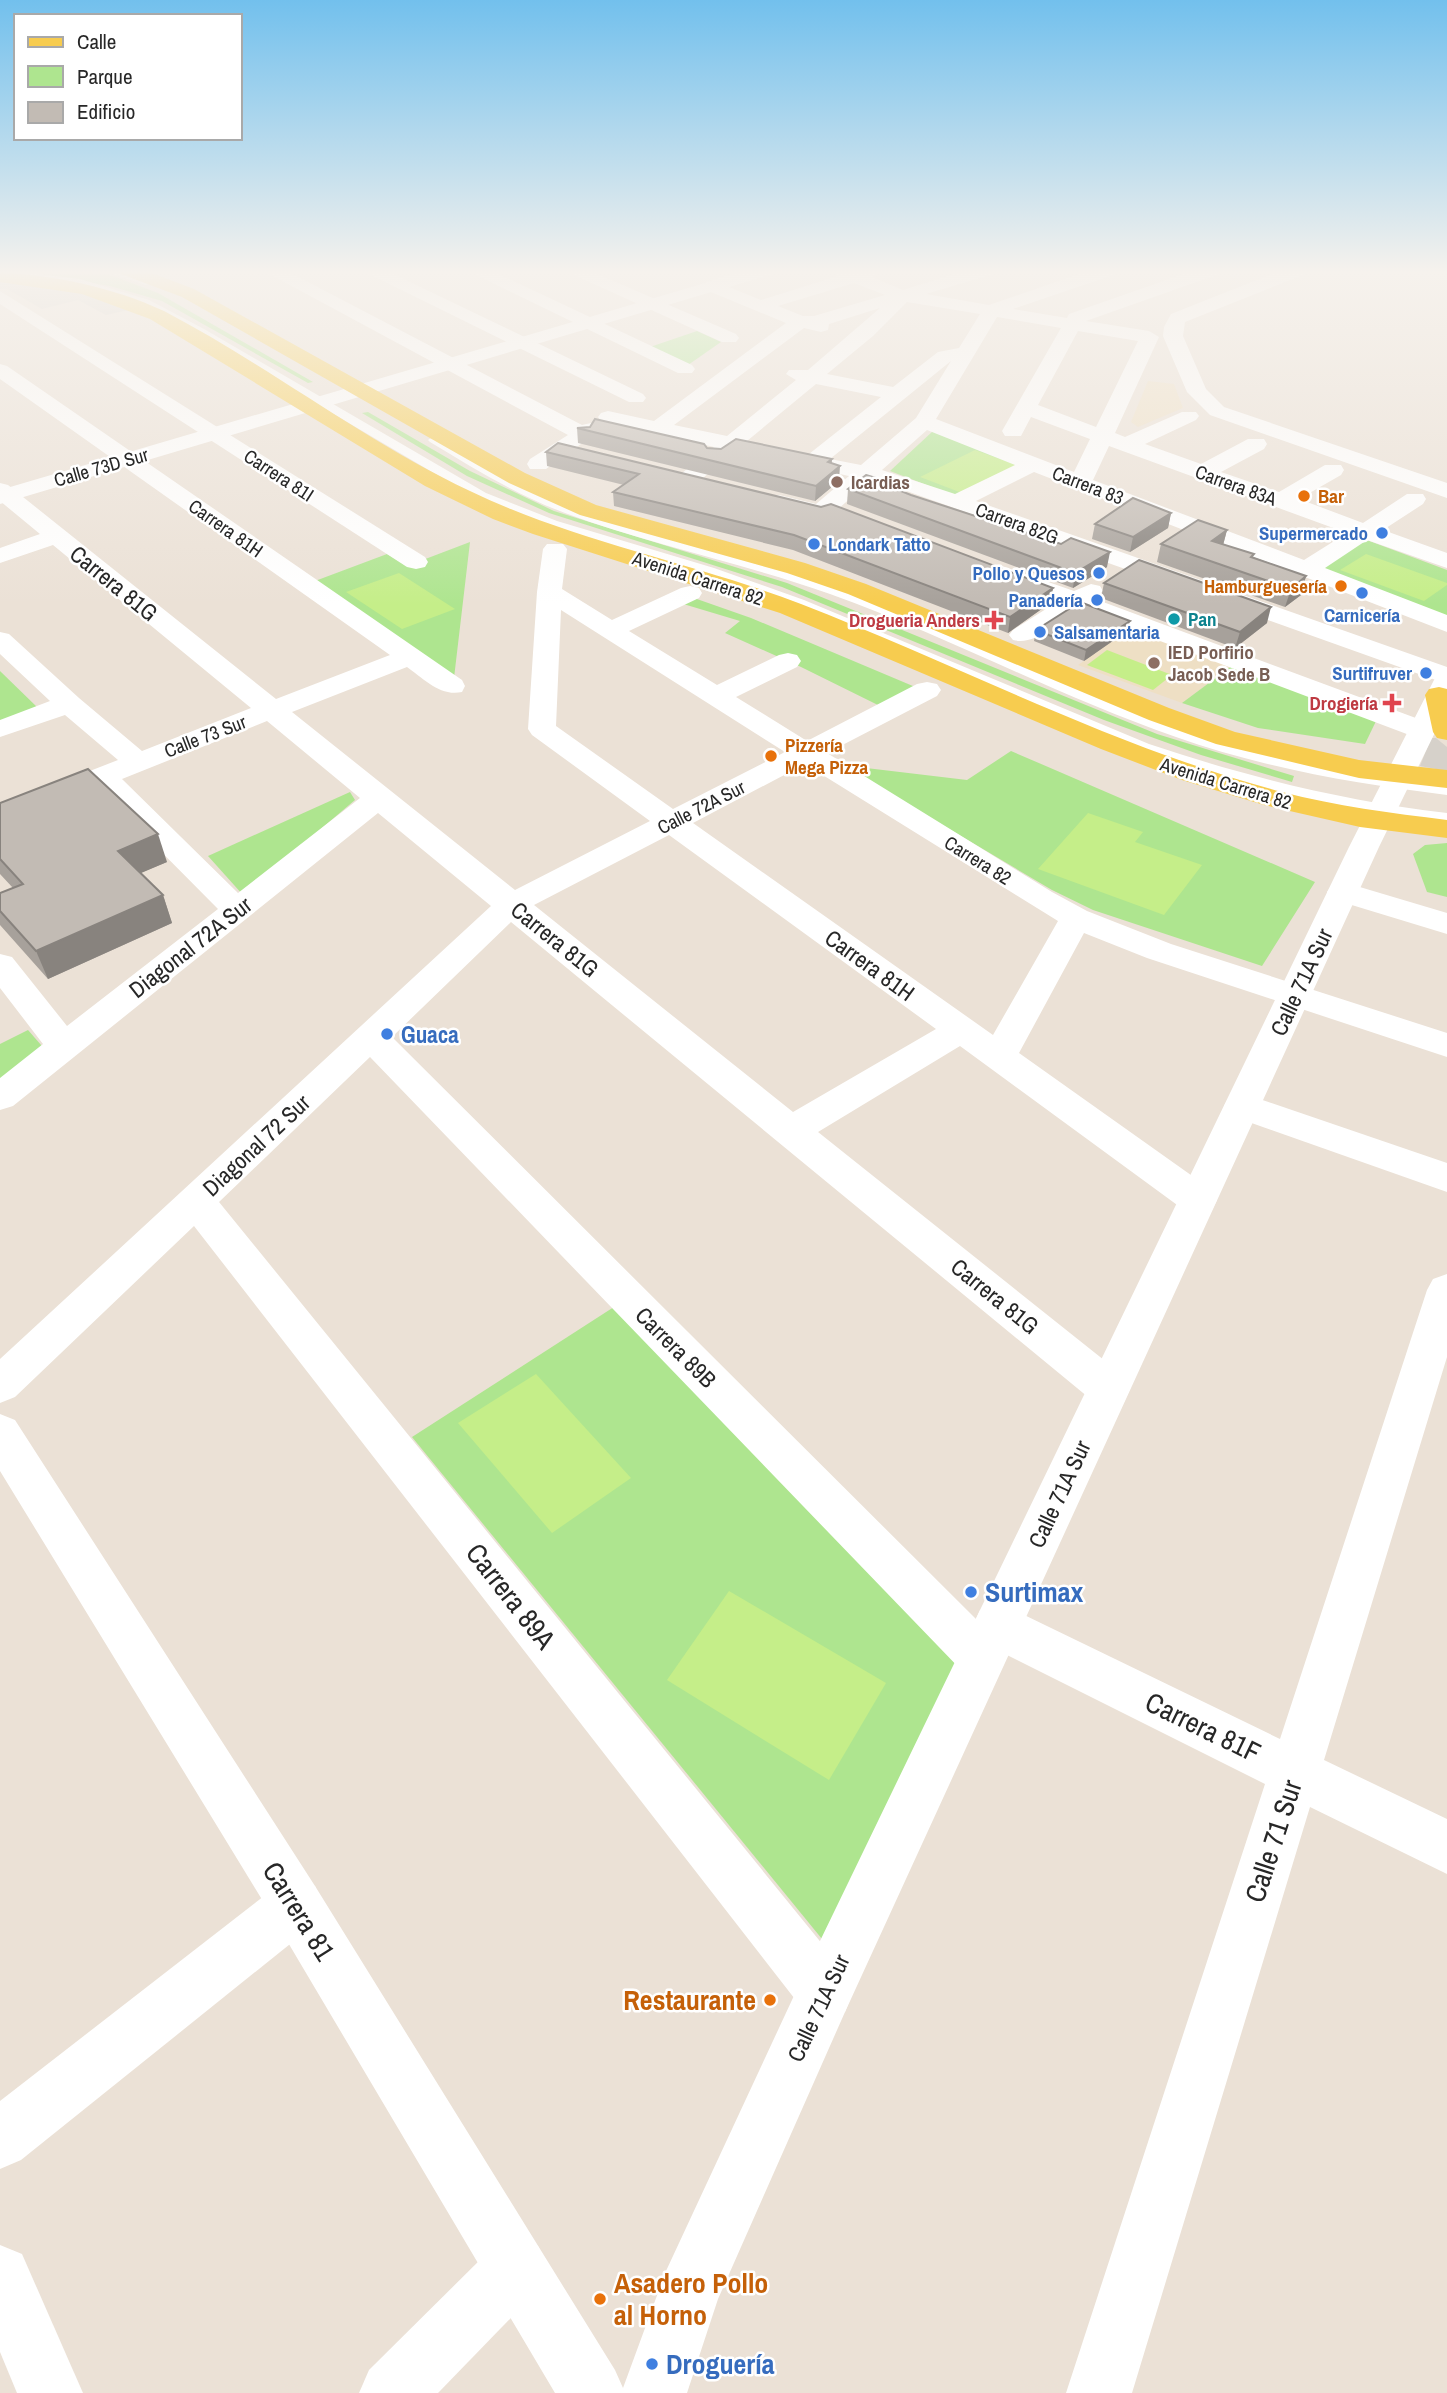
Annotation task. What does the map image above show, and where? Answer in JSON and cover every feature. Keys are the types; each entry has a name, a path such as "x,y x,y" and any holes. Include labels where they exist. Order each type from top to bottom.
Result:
{"main road":[{"name":"Avenida Carrera 82","path":"275,382 457,493 499,512 784,606 1076,731 1174,769 1271,798 1388,797"},
{"name":"Avenida Carrera 82","path":"340,382 517,478 588,510 822,577 1159,714 1226,738 1313,761 1388,797"},
{"path":"1388,797 1447,779"},
{"path":"1388,797 1447,830"}],"street":[{"name":"Carrera 81H","path":"17,382 452,686"},
{"name":"Carrera 81I","path":"132,382 416,562"},
{"name":"Calle 73D Sur","path":"2,494 388,382"},
{"path":"478,382 585,444"},
{"path":"538,464 561,448 585,444 608,417 636,398 601,382"},
{"path":"657,428 720,382"},
{"path":"663,500 806,382"},
{"path":"835,382 896,394"},
{"path":"813,462 912,382"},
{"path":"823,510 863,472 924,422 949,382"},
{"path":"1002,452 1040,382"},
{"path":"1083,494 1103,437 1128,382"},
{"path":"1193,382 1197,392 1217,411 1447,491"},
{"name":"Carrera 83A","path":"1026,408 1447,561"},
{"path":"1125,445 1189,416"},
{"name":"Carrera 82G","path":"608,417 893,479 956,502 1055,526 1162,545 1225,597 1347,613 1444,684"},
{"name":"Carrera 83","path":"924,422 1033,464 1083,494 1104,491 1162,545 1277,558 1307,569 1347,613 1447,624"},
{"path":"1202,472 1256,444"},
{"path":"956,502 1033,464"},
{"path":"1280,500 1333,470"},
{"path":"663,474 715,486"},
{"name":"Carrera 81G","path":"2,494 792,1130 1109,1389"},
{"path":"754,496 851,516"},
{"path":"1307,569 1415,499"},
{"path":"0,556 57,536"},
{"path":"1022,635 1162,545"},
{"path":"549,592 555,549"},
{"path":"1225,597 1277,558"},
{"path":"976,563 1435,731"},
{"name":"Carrera 81H","path":"549,592 542,729 1198,1200"},
{"name":"Carrera 82","path":"549,592 1041,899 1076,918 1159,951 1447,1045"},
{"path":"611,630 690,593"},
{"path":"0,640 69,704 138,762"},
{"name":"Calle 73 Sur","path":"0,816 410,656"},
{"path":"716,696 789,661"},
{"name":"Calle 71A Sur","path":"654,2393 688,2293 825,1992 1388,797 1435,731 1444,684"},
{"name":"Calle 72A Sur","path":"512,904 927,690"},
{"path":"0,729 69,704"},
{"path":"103,776 237,910"},
{"name":"Diagonal 72A Sur","path":"0,1097 380,797"},
{"path":"1343,892 1447,924"},
{"name":"Diagonal 72 Sur","path":"0,1385 512,904"},
{"path":"999,1057 1076,918"},
{"path":"0,965 64,1047"},
{"path":"792,1130 961,1030"},
{"name":"Carrera 89B","path":"371,1037 989,1642"},
{"path":"1242,1106 1447,1178"},
{"name":"Carrera 89A","path":"196,1201 825,1992"},
{"name":"Calle 71 Sur","path":"1099,2393 1447,1290"},
{"name":"Carrera 81","path":"4,1447 296,1905 592,2393"},
{"name":"Carrera 81F","path":"989,1642 1295,1772 1447,1846"},
{"path":"0,2139 296,1905"},
{"path":"392,2393 516,2268"},
{"path":"0,2276 50,2393"}],"lane":[{"path":"280,382 315,404"},
{"path":"339,382 356,391"},
{"path":"1388,797 1447,790"},
{"path":"1388,797 1447,818"}],"shaded area":[{"path":"1148,382 1174,384 1183,408 1138,427 1131,422"},
{"name":"IED Porfirio Jacob Sede B","path":"1122,621 1233,665 1182,703 1078,665 1100,650"},
{"path":"1431,738 1436,738 1447,747 1447,771 1420,766"}],"green space":[{"path":"368,412 470,471 554,511 787,583 1157,734 1294,776 1292,782 1201,755 1104,720 782,587 549,513 467,476 362,413"},
{"path":"933,431 1023,464 958,497 890,471"},
{"path":"975,450 1016,465 962,493 920,477"},
{"path":"1364,539 1447,570 1447,619 1316,570"},
{"path":"470,542 454,678 315,581 387,554 407,566"},
{"path":"1366,554 1447,585 1424,601 1340,570"},
{"path":"399,573 455,609 402,629 346,592"},
{"path":"694,598 751,618 920,689 884,708 725,633 740,621 680,603"},
{"path":"1107,650 1172,675 1153,690 1087,665"},
{"path":"1233,665 1377,719 1365,744 1258,728 1182,703"},
{"path":"0,671 38,708 0,722"},
{"path":"1011,751 1315,882 1262,966 1093,910 1052,890 841,765 967,780"},
{"path":"350,792 355,800 243,895 208,856"},
{"path":"1088,813 1143,832 1135,842 1202,865 1164,915 1038,869"},
{"path":"1447,843 1447,897 1427,892 1413,854 1425,845"},
{"path":"28,1030 48,1053 0,1091 0,1044"},
{"path":"617,1305 963,1651 822,1939 412,1437"},
{"path":"536,1374 631,1478 552,1533 458,1423"},
{"path":"729,1591 886,1683 829,1780 667,1680"}],"building":[{"path":"595,419 704,444 707,448 721,449 736,439 832,459 828,462 840,466 816,486 577,428 590,427"},
{"path":"558,443 821,507 831,504 1053,588 1010,617 794,535 613,492 639,474 546,452"},
{"path":"866,475 899,485 893,488 911,495 1061,544 1071,538 1110,552 1075,573 848,489"},
{"path":"1133,498 1171,513 1133,537 1095,524"},
{"path":"1198,520 1227,530 1212,541 1254,554 1251,557 1306,576 1291,589 1161,544"},
{"path":"1139,560 1271,607 1240,632 1104,583"},
{"path":"1080,602 1130,621 1086,650 1036,630"},
{"path":"88,769 158,834 118,851 163,895 36,951 0,911 0,893 23,884 0,859 0,803"}],"place":[{"name":"Icardias","path":"837,482"},
{"name":"Bar","path":"1304,496"},
{"name":"Supermercado","path":"1382,533"},
{"name":"Londark Tatto","path":"814,544"},
{"name":"Pollo y Quesos","path":"1099,573"},
{"name":"Hamburguesería","path":"1341,586"},
{"name":"Carnicería","path":"1362,593"},
{"name":"Panadería","path":"1097,600"},
{"name":"Pan","path":"1174,619"},
{"name":"Drogueria Anders","path":"994,620"},
{"name":"Salsamentaria","path":"1040,632"},
{"name":"IED Porfirio Jacob Sede B","path":"1154,663"},
{"name":"Surtifruver","path":"1426,673"},
{"name":"Drogiería","path":"1392,703"},
{"name":"Pizzería Mega Pizza","path":"771,756"},
{"name":"Guaca","path":"387,1034"},
{"name":"Surtimax","path":"971,1592"},
{"name":"Restaurante","path":"770,2000"},
{"name":"Asadero Pollo al Horno","path":"600,2299"},
{"name":"Droguería","path":"652,2364"}]}
